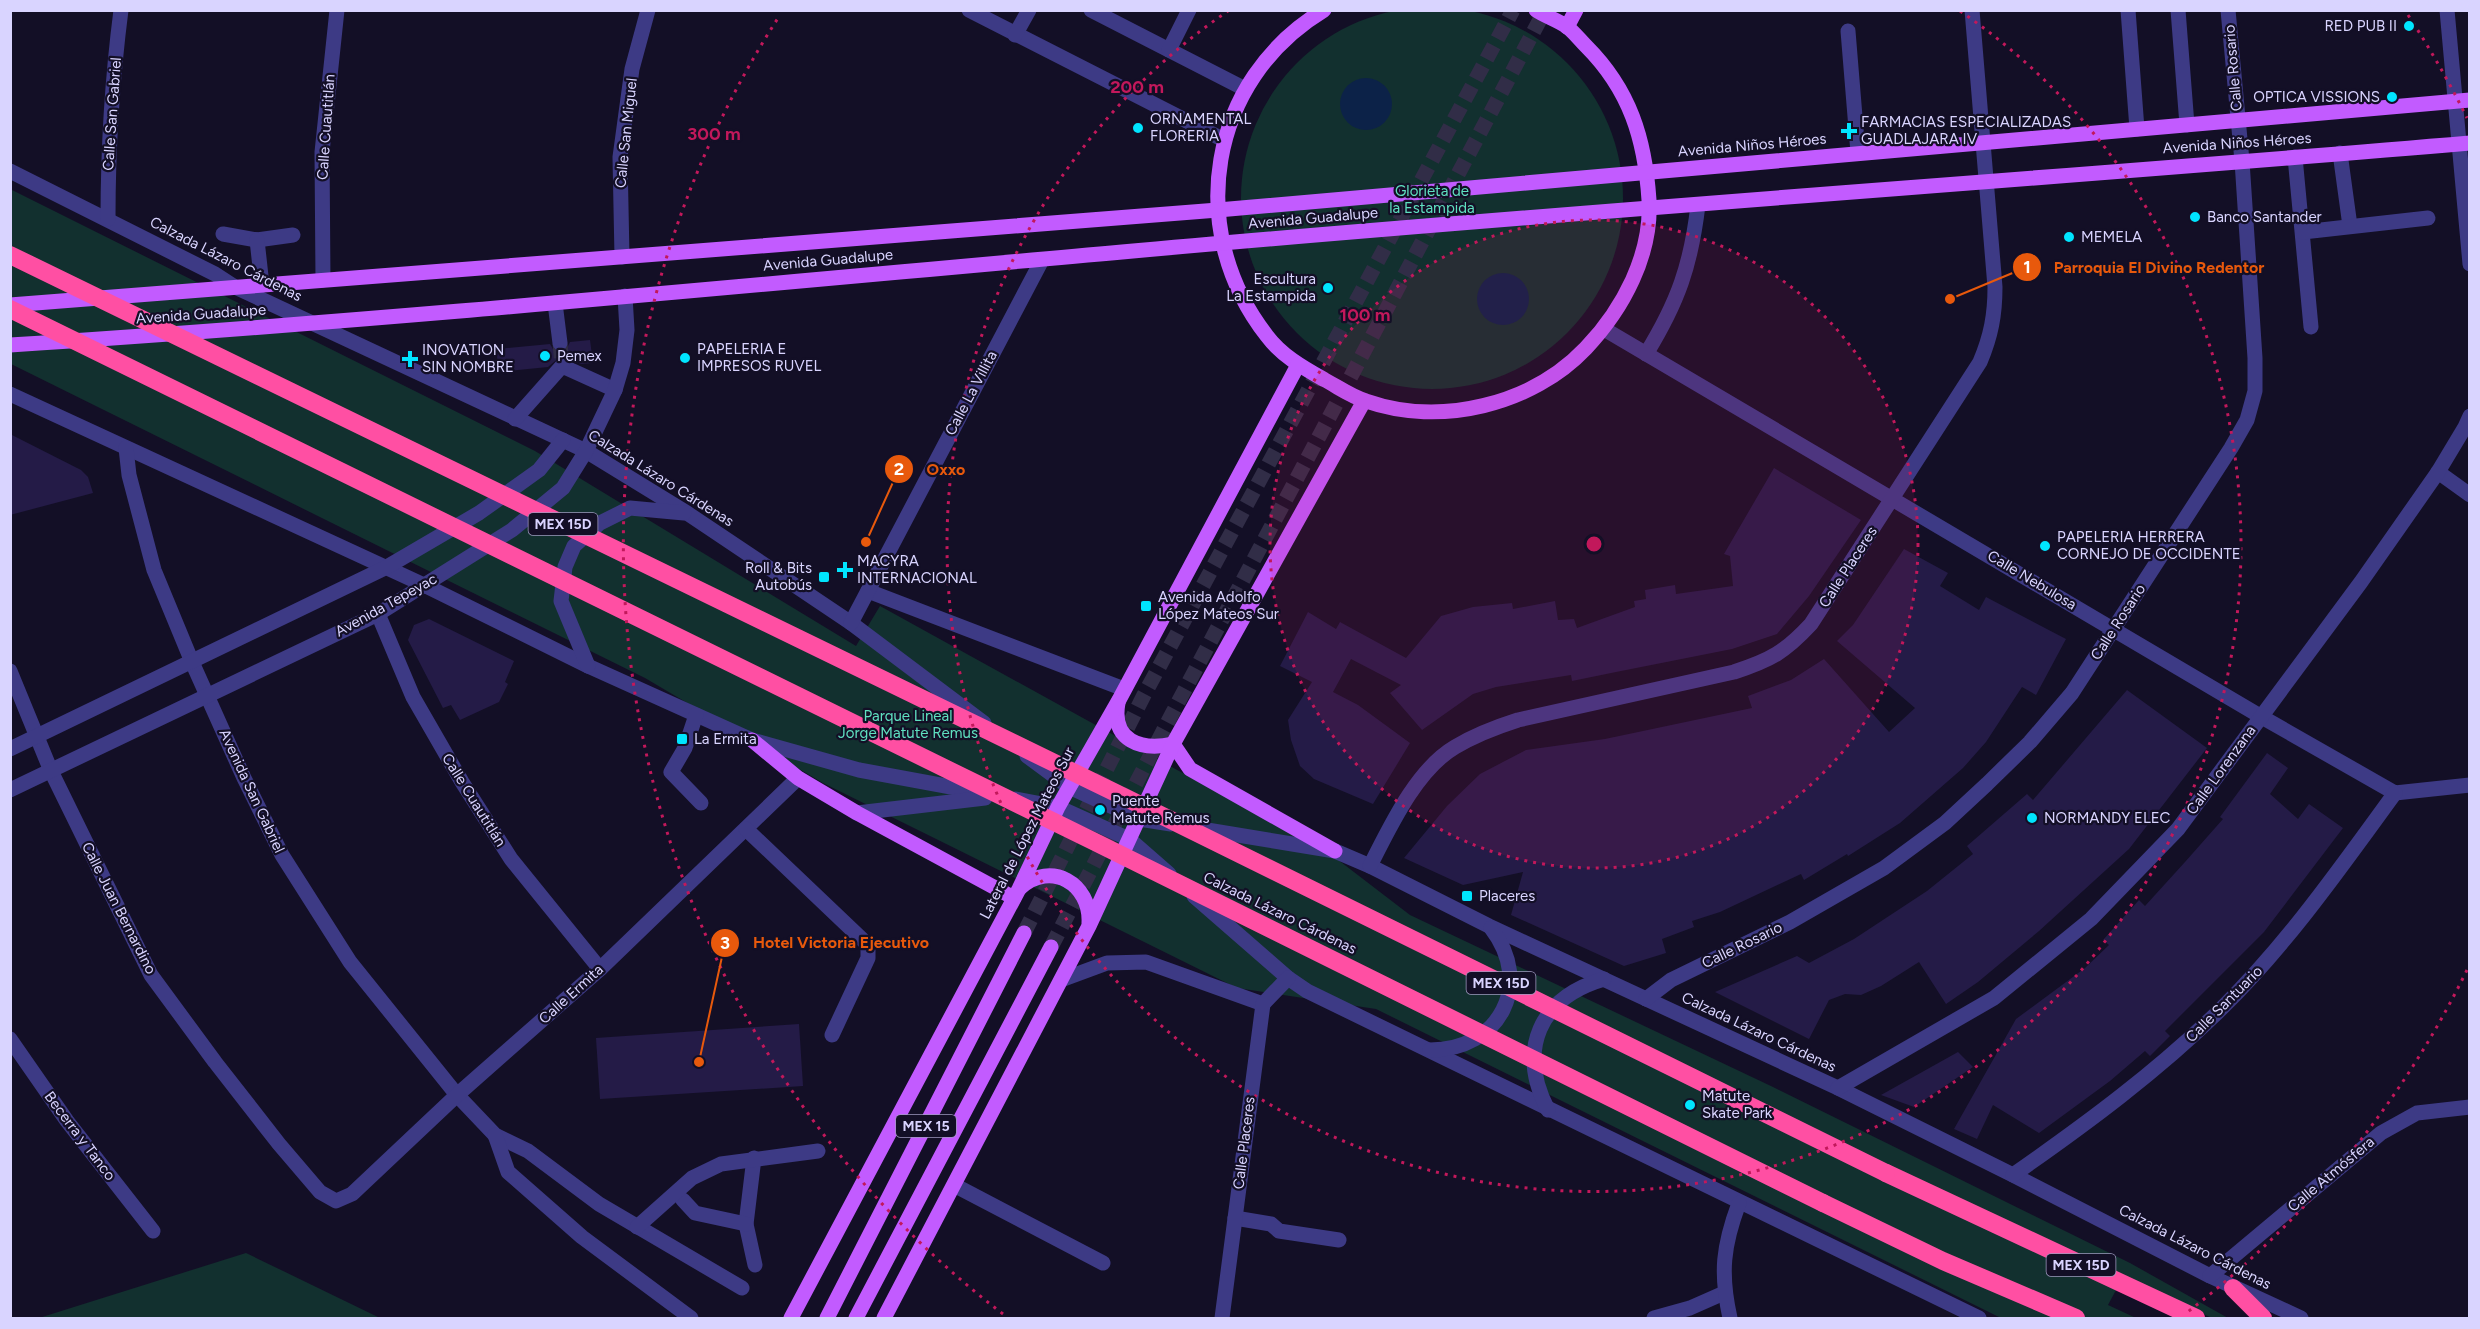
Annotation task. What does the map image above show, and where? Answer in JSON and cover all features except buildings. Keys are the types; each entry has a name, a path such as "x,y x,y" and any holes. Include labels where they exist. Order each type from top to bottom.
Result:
{"highway":[{"name":"MEX 15D","path":"10,255 1084,777 1966,1211 2196,1318"},
{"name":"Calzada Lázaro Cárdenas","path":"10,309 1943,1261 2076,1318"},
{"path":"2233,1288 2263,1318"}],"main road":[{"path":"1324,10 1292,33 1266,59 1245,89 1224,140 1217,189 1221,244 1237,290 1249,309 1268,337 1298,365 1364,401 1411,410 1439,412 1477,408 1513,397 1547,380 1578,357 1604,329 1622,302 1636,272 1645,241 1649,209 1647,172 1631,108 1604,63 1567,27 1536,10"},
{"path":"1567,27 1576,10"},
{"name":"Avenida Niños Héroes","path":"1218,210 2462,100"},
{"name":"Avenida Niños Héroes","path":"1649,209 1986,180 2464,144"},
{"name":"Avenida Guadalupe","path":"10,345 314,324 1221,244 1649,209"},
{"name":"Avenida Guadalupe","path":"10,305 1218,210"},
{"name":"Lateral de López Mateos Sur","path":"790,1318 1017,893 1058,807 1122,694 1298,365"},
{"path":"884,1318 1089,926 1173,744 1364,401"},
{"path":"1122,694 1118,721 1128,739 1146,747 1173,744"},
{"path":"752,740 798,778 857,813 1017,893 1037,877 1058,876 1068,881 1083,895 1087,905 1089,926"},
{"path":"1173,744 1191,769 1335,851"},
{"name":"MEX 15","path":"827,1318 1024,933"},
{"name":"MEX 15","path":"856,1318 1051,947"}],"street":[{"name":"Calle San Gabriel","path":"108,219 108,152 112,81 122,10"},
{"name":"Calle Cuautitlán","path":"323,280 322,152 337,10"},
{"name":"Calle San Miguel","path":"622,257 620,157 632,69 648,10"},
{"path":"969,10 1224,140"},
{"path":"1015,35 1029,10"},
{"path":"1091,10 1245,89"},
{"path":"1169,50 1189,10"},
{"name":"Calle Placeres","path":"1370,866 1404,802 1425,774 1453,748 1484,732 1518,720 1734,672 1766,662 1790,646 1811,624 1980,362 1989,340 1995,316 1995,287 1972,10"},
{"path":"2128,10 2137,129"},
{"path":"2178,10 2187,125"},
{"name":"Calle Rosario","path":"1646,999 1671,980 1790,922 1884,868 1945,823 2030,742 2072,693 2247,420 2255,392 2255,358 2242,161 2228,10"},
{"path":"2447,10 2462,100 2469,264"},
{"path":"1848,31 1858,153"},
{"path":"2340,153 2350,226"},
{"path":"2295,157 2311,327"},
{"name":"Calzada Lázaro Cárdenas","path":"10,171 215,274 235,287 586,451 687,513 851,623 1069,787 1139,819 1335,851 1370,866 1489,926 1838,1088 2013,1174 2233,1288 2301,1318"},
{"path":"1646,354 1667,320 1683,283 1693,245 1698,205"},
{"path":"2303,232 2428,218"},
{"path":"223,234 256,240 293,235"},
{"path":"256,240 262,285"},
{"name":"Calle La Villita","path":"851,623 1042,260"},
{"name":"Avenida Tepeyac","path":"10,790 378,614 512,530 563,488 586,451 615,390 626,346 625,296"},
{"path":"555,303 560,343"},
{"name":"Calle Nebulosa","path":"1604,329 2260,716 2395,793"},
{"path":"515,419 562,366 615,390"},
{"name":"Calzada Lázaro Cárdenas","path":"10,394 424,585 588,666 752,740 859,770 1058,807 1129,839 1307,992 1979,1318"},
{"name":"Calle Lorenzana","path":"1838,1088 1994,998 2091,920 2178,829 2361,582 2438,472 2465,427 2469,416"},
{"path":"10,748 385,568 479,513 539,470 563,440"},
{"name":"Avenida San Gabriel","path":"126,448 129,475 154,570 244,778 282,855 350,962 457,1095 495,1135"},
{"path":"2438,472 2469,495"},
{"path":"588,666 561,602 566,567 574,546 600,523 630,508 687,513"},
{"path":"868,591 1122,694"},
{"name":"Calle Cuautitlán","path":"378,614 413,697 462,782 511,859 600,969"},
{"name":"Calle Juan Bernardino","path":"10,671 51,771 152,975 215,1062 279,1144 320,1192 336,1201"},
{"path":"696,715 685,748 671,772 701,803"},
{"name":"Calle Ermita","path":"336,1201 352,1194 457,1095 600,969 798,778"},
{"path":"2395,793 2469,785"},
{"name":"Calle Santuario","path":"2013,1174 2060,1142 2142,1079 2182,1046 2223,1007 2296,925 2395,793"},
{"path":"857,813 1000,796"},
{"path":"746,829 868,945 868,958 832,1035"},
{"path":"1424,1050 1448,1050 1472,1042 1491,1028 1502,1013 1510,986 1510,964 1503,943 1489,926"},
{"path":"1060,980 1107,963 1146,962 1263,1004 1288,978"},
{"path":"1548,1110 1538,1091 1533,1070 1534,1048 1539,1031 1552,1010 1567,995 1584,985 1604,979"},
{"name":"Calle Placeres","path":"1222,1318 1263,1004"},
{"name":"Becerra y Tanco","path":"10,1039 67,1121 153,1231"},
{"name":"Calle Atmósfera","path":"2210,1276 2381,1133 2417,1113 2469,1107"},
{"path":"495,1135 528,1151 578,1191 742,1288"},
{"path":"495,1135 508,1172 582,1237 691,1318"},
{"path":"637,1227 692,1178 722,1164 818,1151"},
{"path":"753,1158 746,1224 754,1265"},
{"path":"954,1185 1103,1263"},
{"path":"683,1200 695,1213 746,1224"},
{"path":"1730,1318 1724,1293 1727,1234 1739,1203"},
{"path":"1235,1218 1271,1224 1279,1231 1339,1240"},
{"path":"1654,1318 1690,1308 1724,1293"},
{"path":"1222,1318 1228,1318"}],"green space":[{"name":"Glorieta de la Estampida","path":"1432,7 1469,10 1505,21 1538,39 1567,63 1591,92 1609,125 1620,161 1623,198 1620,235 1609,271 1591,304 1567,333 1538,357 1505,375 1469,386 1432,389 1395,386 1359,375 1326,357 1297,333 1273,304 1255,271 1244,235 1241,198 1244,161 1255,125 1273,92 1297,63 1326,39 1359,21 1395,10"},
{"name":"Parque Lineal Jorge Matute Remus","path":"10,189 535,451 856,646 880,606 1333,856 1410,915 1773,1087 2130,1263 2228,1318 2212,1318 2123,1277 2108,1305 2136,1318 2001,1318 1376,1009 1237,988 823,783 645,678 11,364"},
{"path":"246,1253 380,1318 39,1318"}],"water":[{"path":"1366,78 1380,82 1388,90 1392,104 1388,118 1380,126 1366,130 1352,126 1344,118 1340,104 1344,90 1352,82"},
{"path":"1503,273 1517,277 1525,285 1529,299 1525,313 1517,321 1503,325 1489,321 1481,313 1477,299 1481,285 1489,277"}],"tunnel":[{"path":"1024,933 1144,695 1513,10"},
{"path":"1051,947 1545,10"},
{"path":"560,343 562,366"}],"place":[{"name":"RED PUB II","path":"2409,26"},
{"name":"OPTICA VISSIONS","path":"2392,97"},
{"name":"ORNAMENTAL FLORERIA","path":"1138,128"},
{"name":"FARMACIAS ESPECIALIZADAS GUADLAJARA IV","path":"1849,131"},
{"name":"Banco Santander","path":"2195,217"},
{"name":"MEMELA","path":"2069,237"},
{"name":"Escultura La Estampida","path":"1328,288"},
{"name":"Parroquia El Divino Redentor","path":"1950,299"},
{"name":"Pemex","path":"545,356"},
{"name":"PAPELERIA E IMPRESOS RUVEL","path":"685,358"},
{"name":"INOVATION SIN NOMBRE","path":"410,359"},
{"name":"Oxxo","path":"866,542"},
{"name":"PAPELERIA HERRERA CORNEJO DE OCCIDENTE","path":"2045,546"},
{"name":"MACYRA INTERNACIONAL","path":"845,570"},
{"name":"Roll & Bits Autobús","path":"824,577"},
{"name":"Avenida Adolfo López Mateos Sur","path":"1146,606"},
{"name":"La Ermita","path":"682,739"},
{"name":"Puente Matute Remus","path":"1100,810"},
{"name":"NORMANDY ELEC","path":"2032,818"},
{"name":"Placeres","path":"1467,896"},
{"name":"Hotel Victoria Ejecutivo","path":"699,1062"},
{"name":"Matute Skate Park","path":"1690,1105"}]}
